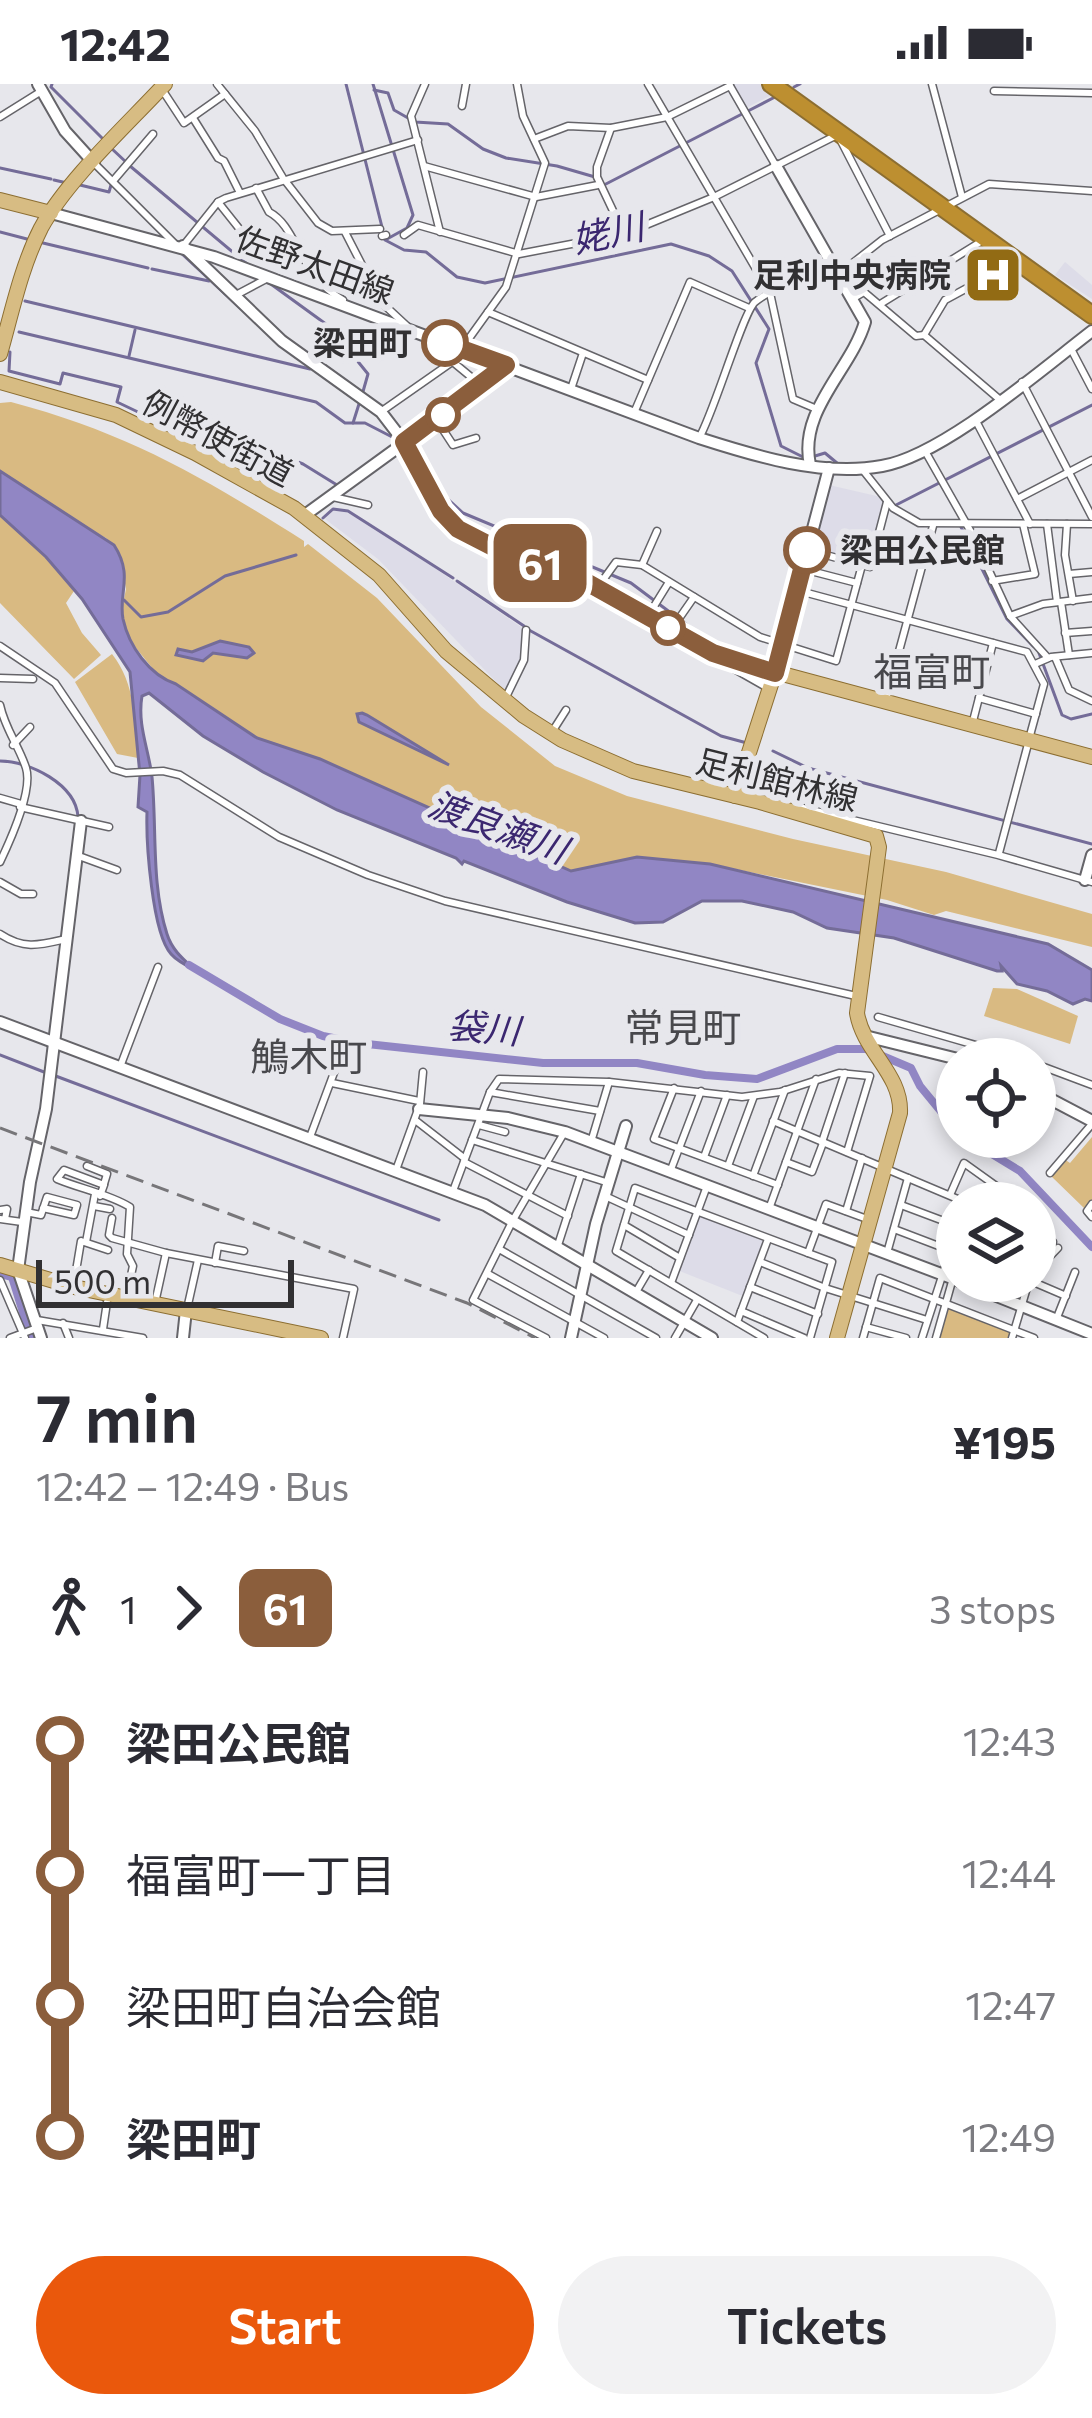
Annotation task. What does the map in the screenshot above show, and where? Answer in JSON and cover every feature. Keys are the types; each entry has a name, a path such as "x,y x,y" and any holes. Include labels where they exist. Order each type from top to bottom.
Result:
{"highway":[{"path":"771,84 841,137 951,203 988,240 1092,311"},
{"path":"780,84 951,203 1092,311"}],"main road":[{"path":"0,354 35,242 51,213 161,85"},
{"path":"0,200 51,213"},
{"name":"例幣使街道","path":"0,382 116,415 239,476 304,515"},
{"name":"足利館林線","path":"304,515 379,575 442,647 551,734 633,771 736,793 870,832 879,842 859,1023 901,1103 837,1338"},
{"path":"736,793 775,673 1092,757"},
{"path":"0,1265 74,1287 321,1338"}],"street":[{"path":"0,117 55,84"},
{"path":"217,84 266,146 314,220 329,230 383,234"},
{"path":"425,84 411,116 440,232"},
{"path":"463,106 466,84"},
{"path":"381,412 452,362 512,278 545,164 523,116 517,84"},
{"path":"648,84 770,293 793,398 819,410"},
{"path":"932,84 951,203"},
{"path":"161,85 184,123 225,94"},
{"path":"535,140 568,126 611,128 667,117 730,85 854,298 865,326 819,410 806,442 809,460"},
{"path":"40,90 65,130 94,163 232,297 282,341 381,412 404,442 441,511 458,529 598,587 713,653 775,673 829,468 864,469 925,451 1092,331"},
{"path":"994,91 1092,93"},
{"path":"193,118 241,193"},
{"path":"611,128 596,167 598,185 624,234"},
{"path":"113,181 153,134"},
{"path":"404,236 417,225 519,254 624,234 714,197 834,136 841,137 890,236"},
{"path":"178,245 218,202 283,178 418,140"},
{"path":"424,166 536,197 598,185"},
{"path":"749,308 770,293 837,270 988,184 1092,191"},
{"path":"256,188 320,287 348,306"},
{"path":"218,202 253,246 270,254 284,269"},
{"name":"佐野太田線","path":"51,213 178,245 699,437 829,468"},
{"path":"345,232 381,302 410,329"},
{"path":"881,304 988,240"},
{"path":"924,335 946,300 980,281 988,240"},
{"path":"232,297 301,260"},
{"path":"634,413 690,282 752,310 699,437"},
{"path":"854,298 864,292 999,399"},
{"path":"488,311 648,380"},
{"path":"423,334 482,386"},
{"path":"1070,347 1092,389"},
{"path":"571,389 583,352"},
{"name":"例幣使街道","path":"304,515 506,365"},
{"path":"864,469 887,502 907,518 933,526 1092,521 1022,382"},
{"path":"974,418 1017,499 1035,574 992,581"},
{"path":"436,419 453,446 476,438"},
{"path":"925,451 1010,616 1069,690 1092,701"},
{"path":"1017,499 1092,460"},
{"path":"331,494 368,505"},
{"path":"807,550 870,567 887,502"},
{"path":"1047,524 1069,655"},
{"path":"1067,524 1065,555 1073,601"},
{"path":"885,703 933,526"},
{"path":"642,565 657,531"},
{"path":"598,587 619,560 642,565 744,629 836,661 862,565"},
{"path":"802,569 857,583"},
{"path":"1070,574 1092,572"},
{"path":"648,616 669,581"},
{"path":"796,590 1024,650 1046,660 1092,653"},
{"path":"670,630 694,597"},
{"path":"1010,616 1092,598"},
{"path":"504,700 524,660 526,630"},
{"path":"1065,632 1092,631"},
{"path":"971,725 993,643"},
{"path":"0,646 55,683 109,766 120,772 180,776 290,842 445,901 859,995"},
{"path":"713,653 714,658 770,689"},
{"path":"998,854 1044,684 1046,660"},
{"path":"0,678 33,679"},
{"path":"979,698 1036,714"},
{"path":"0,705 28,777 0,862"},
{"path":"551,734 566,710"},
{"path":"14,745 30,727"},
{"path":"736,793 998,854 1089,881 1092,855"},
{"path":"0,798 109,827"},
{"path":"31,1331 18,1270 43,1128 81,821"},
{"path":"76,855 117,870"},
{"path":"0,882 21,894 33,894"},
{"path":"0,934 31,947 66,939"},
{"path":"120,1067 158,967"},
{"path":"878,1017 956,1038"},
{"path":"0,1022 453,1192 513,1220 712,1338"},
{"path":"942,1038 943,1034"},
{"path":"865,1036 936,1053"},
{"path":"310,1138 338,1062"},
{"path":"397,1170 418,1110 423,1072"},
{"path":"786,1162 812,1172 845,1072"},
{"path":"453,1192 499,1079 609,1082 754,1096 845,1072 870,1076 847,1153"},
{"path":"1056,1072 1092,1085"},
{"path":"769,1209 816,1079"},
{"path":"591,1142 609,1082"},
{"path":"332,1083 418,1110 523,1121 565,1132 936,1272"},
{"path":"674,1088 654,1139 778,1185"},
{"path":"753,1176 785,1090"},
{"path":"670,1172 701,1091"},
{"path":"490,1092 600,1111"},
{"path":"704,1157 727,1095"},
{"path":"728,1167 754,1096"},
{"path":"1050,1173 1092,1123 1056,1100"},
{"path":"418,1110 464,1160 568,1216"},
{"path":"480,1120 505,1132"},
{"path":"773,1121 936,1190"},
{"path":"571,1338 626,1126"},
{"path":"546,1338 473,1300 565,1132"},
{"path":"472,1140 580,1174 629,1207 689,1235"},
{"path":"846,1211 862,1158"},
{"path":"956,1182 964,1163 991,1182"},
{"path":"86,1242 107,1174 87,1166"},
{"path":"104,1185 64,1170 57,1179 130,1207 127,1254 133,1266 126,1297"},
{"path":"558,1246 580,1174"},
{"path":"886,1253 908,1178"},
{"path":"670,1283 707,1186"},
{"path":"741,1311 807,1338 832,1262 635,1188 616,1251 764,1338"},
{"path":"2,1216 40,1215 47,1197 77,1205 74,1215 43,1208"},
{"path":"808,1253 826,1204 871,1221"},
{"path":"1092,1204 1087,1210 1092,1217"},
{"path":"901,1205 936,1219"},
{"path":"94,1206 111,1214 110,1237 198,1260 354,1288 343,1338"},
{"path":"624,1225 680,1258"},
{"path":"894,1229 936,1245"},
{"path":"737,1322 768,1238"},
{"path":"74,1287 79,1244 108,1250"},
{"path":"1036,1262 1055,1245 1036,1262"},
{"path":"215,1263 218,1246 241,1251 236,1266"},
{"path":"499,1249 656,1338"},
{"path":"155,1303 166,1253"},
{"path":"183,1338 198,1260"},
{"path":"760,1262 927,1320"},
{"path":"635,1292 649,1270"},
{"path":"1056,1320 1076,1272"},
{"path":"488,1274 604,1338"},
{"path":"863,1338 880,1278 1013,1334 1034,1338"},
{"path":"0,1280 31,1331"},
{"path":"750,1287 818,1314"},
{"path":"1056,1292 1066,1296"},
{"path":"922,1338 936,1295"},
{"path":"674,1338 698,1299"},
{"path":"103,1329 107,1301"},
{"path":"1014,1302 1092,1334"},
{"path":"1013,1334 1023,1302"},
{"path":"936,1338 946,1303"},
{"path":"105,1312 121,1315"},
{"path":"63,1323 69,1338"},
{"path":"10,1338 63,1323 139,1338"},
{"path":"866,1327 906,1338"}],"shaded area":[{"path":"732,84 760,84 774,94 746,108"},
{"name":"足利中央病院","path":"989,247 1013,265 980,303 965,290 977,283"},
{"path":"1065,262 1092,285 1092,299 1055,275"},
{"path":"11,402 92,428 163,459 304,541 304,547 308,544 377,598 481,707 555,766 627,796 946,872 1092,914 1092,947 946,911 934,915 887,900 710,864 637,857 572,871 320,759 257,738 161,679 132,643 121,614 126,589 120,555 106,538 75,523 0,471 0,403"},
{"name":"渡良瀬川","path":"0,471 114,545 123,566 123,619 142,658 157,674 257,738 320,759 571,871 637,857 710,864 1048,944 1092,970 1092,1001 1073,1004 1017,984 1001,966 1002,971 997,971 894,938 827,928 793,912 742,901 702,901 663,922 635,923 567,902 462,864 337,810 203,736 149,693 142,696 141,717 152,777 162,915 169,940 195,970 171,954 159,927 147,812 138,807 140,775 130,672 82,599 0,515"},
{"path":"829,485 881,497 885,504 869,563 811,549"},
{"path":"330,511 364,520 524,629 520,663 505,691 378,559 325,519"},
{"path":"0,515 46,557 74,591 66,603 101,655 74,679 0,603"},
{"path":"220,641 249,647 254,653 247,658 213,653 203,661 176,655 178,649 192,652"},
{"path":"112,654 130,690 138,758 117,754 75,682"},
{"path":"357,714 449,765 359,722"},
{"path":"993,988 1017,989 1078,1016 1070,1044 984,1016"},
{"path":"1092,1137 1092,1201 1085,1209 1051,1176 1064,1159 1070,1163"},
{"path":"700,1214 765,1239 745,1297 677,1270"},
{"path":"947,1304 1011,1330 1011,1338 937,1338"}],"waterway":[{"path":"346,84 382,227"},
{"name":"姥川","path":"373,84 413,215 407,228 387,239"},
{"path":"794,87 800,84"},
{"path":"52,88 104,140"},
{"path":"374,90 388,93 394,110 415,122 448,124 483,149 595,177"},
{"path":"748,111 775,97"},
{"path":"602,186 742,114"},
{"path":"111,148 126,162"},
{"path":"130,166 247,264"},
{"path":"0,168 51,179"},
{"path":"54,180 67,183"},
{"path":"80,185 109,192 111,185"},
{"path":"0,232 27,239"},
{"name":"姥川","path":"385,240 404,250 426,252 457,277 485,283 671,244 709,256 732,271 769,329 756,363 781,446 805,458"},
{"path":"43,243 148,268"},
{"path":"181,253 240,308"},
{"path":"152,269 209,281"},
{"path":"268,282 330,327 368,374 362,395"},
{"path":"25,301 310,369"},
{"path":"129,356 135,330"},
{"path":"19,332 316,402 345,423 365,423 396,439"},
{"path":"10,352 9,371 60,384 63,373 121,387 117,402 178,431 188,419 303,464 337,485"},
{"path":"353,423 359,404"},
{"path":"896,505 1092,405"},
{"name":"姥川","path":"815,456 825,453 837,463"},
{"path":"439,491 463,513 631,583 699,634 746,658"},
{"path":"323,518 333,509 348,511 453,578"},
{"name":"姥川","path":"961,527 1007,619 1033,646"},
{"path":"124,600 141,617 168,612 225,576 296,555"},
{"path":"457,581 524,626"},
{"path":"529,630 721,736 747,743"},
{"name":"姥川","path":"1039,653 1062,715 1071,719 1092,714"},
{"path":"773,751 808,768 1092,844"},
{"path":"0,761 24,765 49,777 69,794 78,817"},
{"name":"袋川","path":"189,965 280,1019 323,1036 358,1043 543,1063 637,1063 757,1079 837,1049 866,1049 911,1068 936,1105"},
{"path":"0,1055 44,1072"},
{"path":"53,1075 439,1220"},
{"name":"袋川","path":"999,1158 1020,1171 1092,1247"},
{"path":"0,1274 12,1277 31,1338"}],"railway":[{"path":"0,1128 467,1303 535,1338"}],"bus line":[{"name":"61","path":"445,343 506,365 404,442 446,518 466,534 581,579 713,653 775,673 807,550"}],"place":[{"name":"足利中央病院","path":"993,275"},
{"name":"梁田町","path":"445,343"},
{"name":"梁田公民館","path":"807,550"}],"district":[{"name":"福富町","path":"932,672"},
{"name":"常見町","path":"683,1028"},
{"name":"鵤木町","path":"309,1057"}]}
